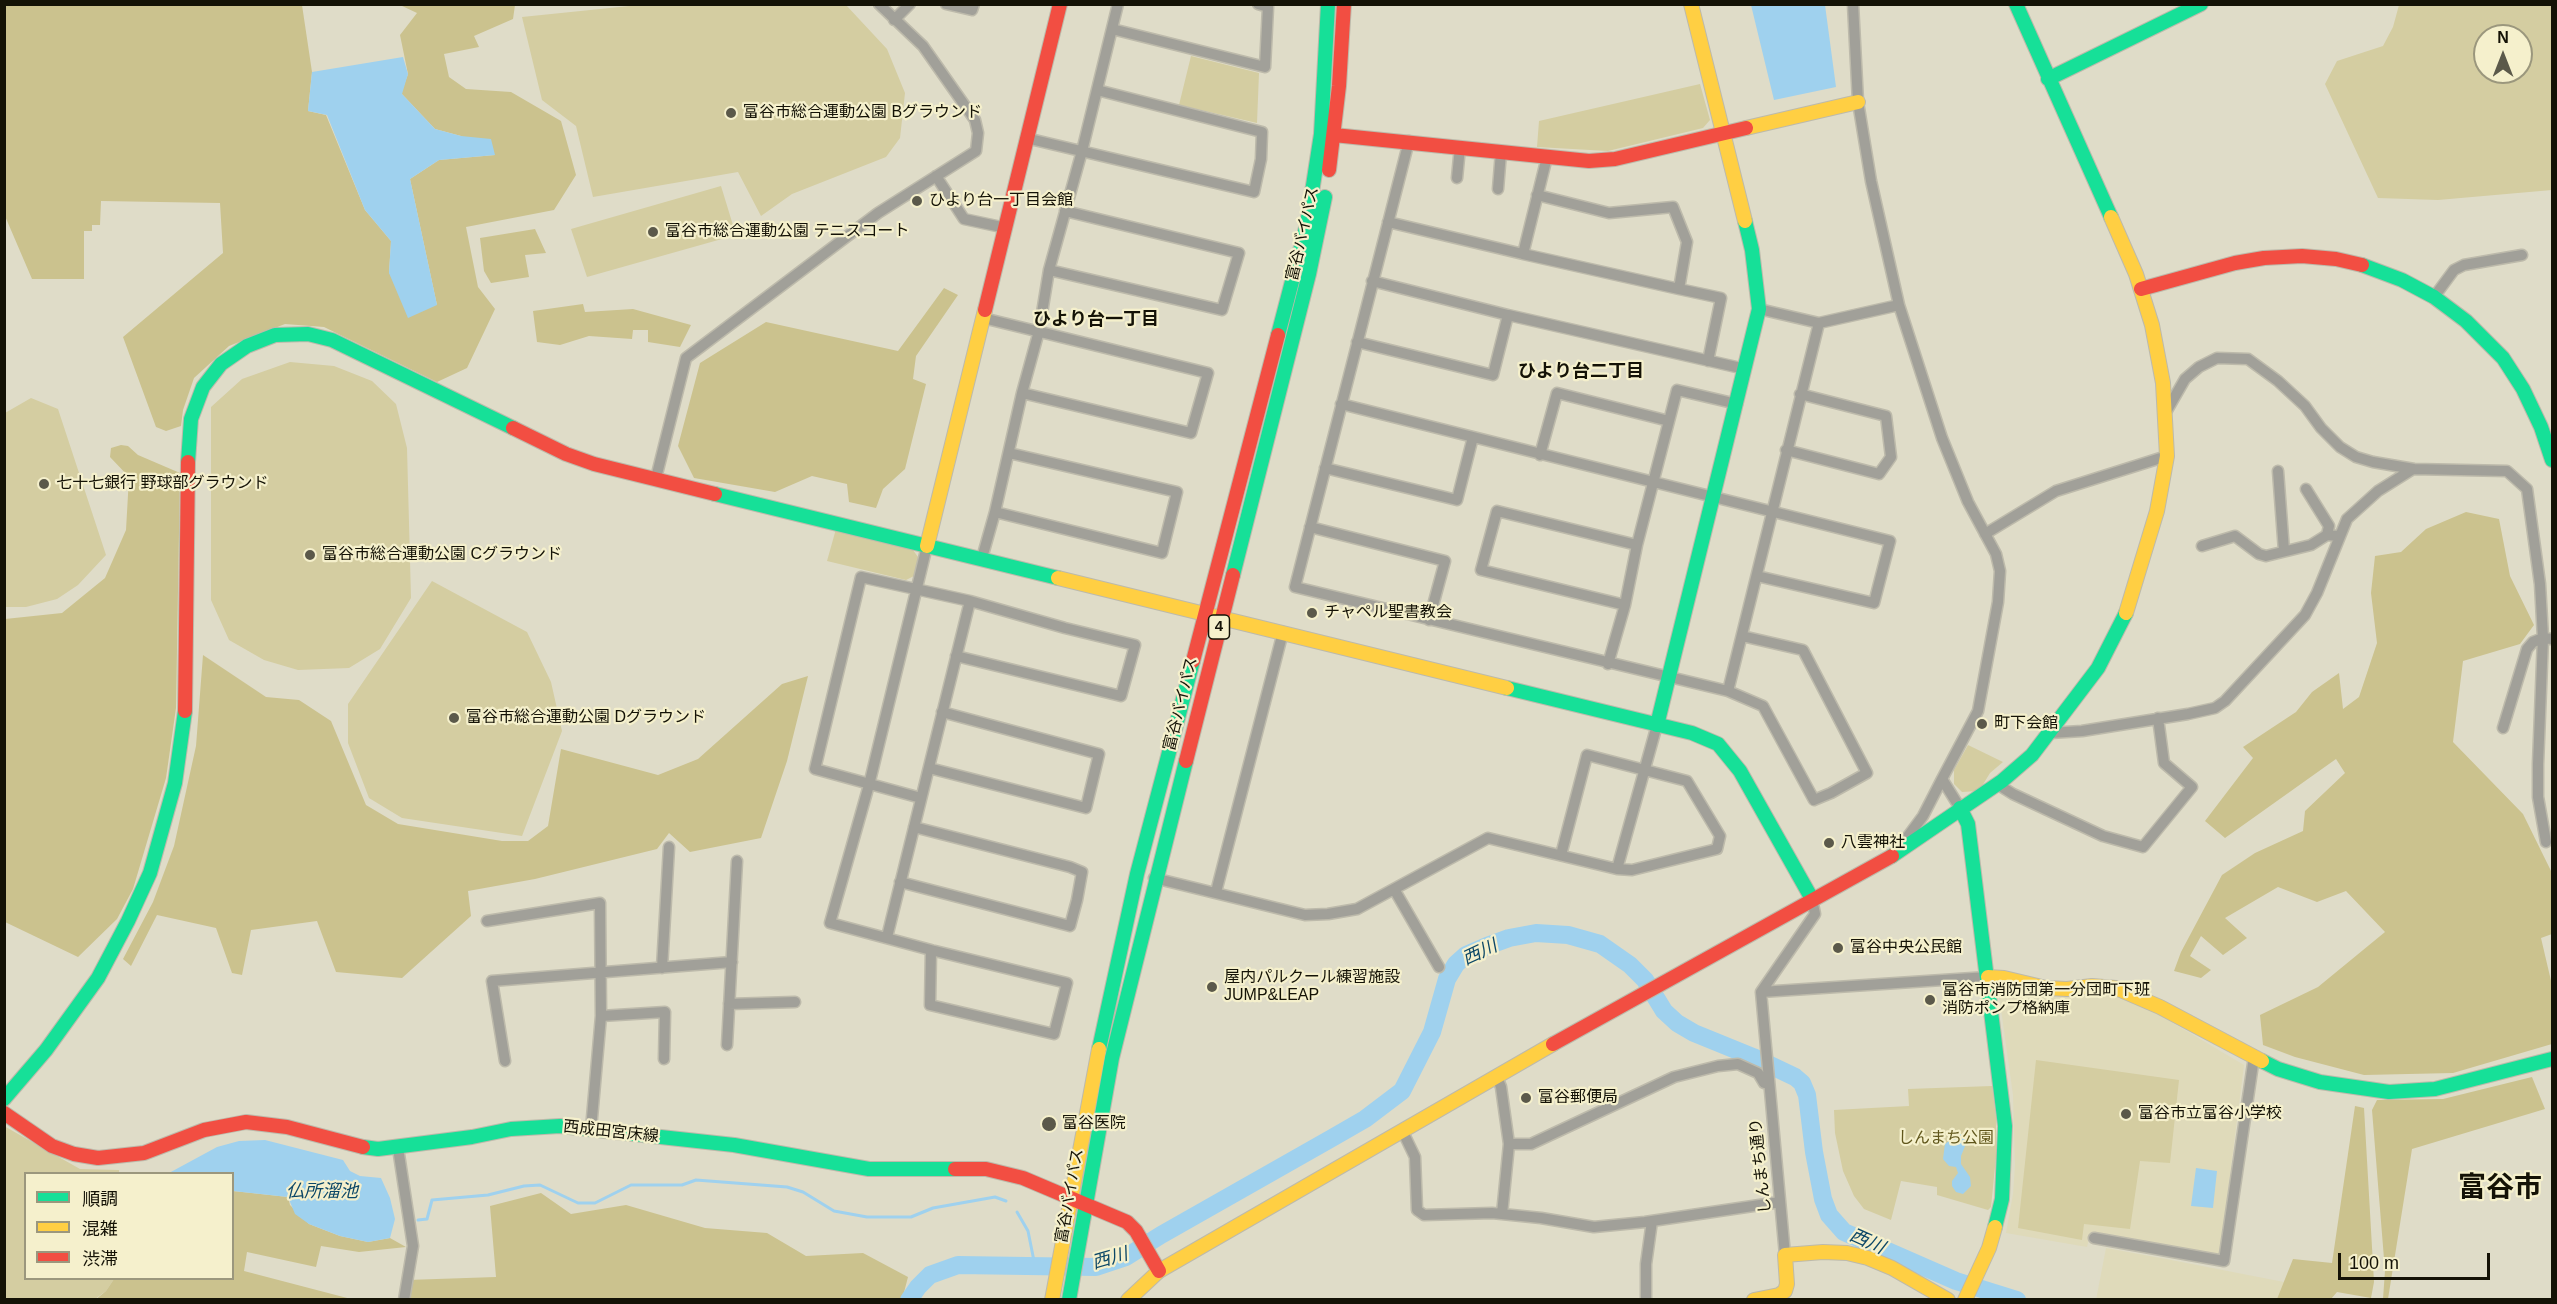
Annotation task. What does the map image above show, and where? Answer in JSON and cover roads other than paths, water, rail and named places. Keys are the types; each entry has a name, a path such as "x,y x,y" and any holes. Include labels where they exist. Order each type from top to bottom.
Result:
{"main road":[{"path":"927,546 1060,4"},
{"name":"富谷バイパス","path":"1052,1299 1108,994 1307,224 1317,174 1321,134 1328,4"},
{"name":"富谷バイパス","path":"1069,1299 1112,1058 1154,878 1311,264 1334,135 1344,4"},
{"path":"1657,725 1759,309 1752,250 1691,4"},
{"path":"1128,1299 1156,1266 1497,1077 1642,993 1897,853 1997,784 2032,755 2098,668 2122,623 2147,552 2167,456 2166,412 2158,351 2141,289 2016,4"},
{"path":"2048,79 2201,4"},
{"path":"1334,135 1589,161 1615,159 1858,102"},
{"path":"2141,289 2235,263 2264,258 2301,256 2336,259 2370,267 2402,280 2434,297 2475,329 2503,358 2523,389 2553,460"},
{"path":"4,1098 59,1034 98,978 150,873 175,783 186,703 188,452 191,419 203,387 221,364 247,345 275,335 308,334 332,340 566,454 594,464 1700,736 1718,744 1740,771 1812,899"},
{"path":"1960,808 1968,824 2005,1126 2002,1199 1997,1222 1980,1271 1966,1298"},
{"path":"1988,977 2004,978 2046,988 2067,989 2092,986 2116,988 2160,1007 2278,1069 2320,1082 2357,1089 2389,1092 2435,1089 2553,1059"},
{"name":"西成田宮床線","path":"4,1113 52,1146 74,1154 98,1158 144,1153 204,1130 246,1122 288,1127 360,1147 398,1148 537,1126 591,1129 734,1145 869,1169 986,1169 1023,1178 1115,1216 1136,1231 1156,1266"},
{"path":"1754,1299 1779,1295 1785,1291 1787,1284 1785,1256 1823,1252 1847,1253 1868,1258 1892,1268 1948,1299"}],"street":[{"path":"656,478 686,358 878,213 976,151 978,133 975,120 923,46 879,4"},
{"path":"894,20 910,4"},
{"path":"946,4 972,10 974,4"},
{"path":"982,558 1039,331 1049,270 1082,151 1118,4"},
{"path":"1112,29 1265,67 1268,7 1258,4"},
{"path":"1853,4 1858,102 1871,181 1899,305 1942,438 1968,502 1996,554 2000,571 1996,613 1978,711 1923,816 1897,853"},
{"path":"1026,138 1254,192 1261,159 1262,132 1097,90"},
{"path":"1409,141 1295,587 1728,691 1762,706 1814,800 1867,773 1803,650 1742,636"},
{"path":"1458,178 1460,147"},
{"path":"1498,189 1501,152"},
{"path":"1523,254 1547,157"},
{"path":"936,176 964,219 1005,228"},
{"path":"1537,195 1609,213 1673,207 1687,242 1679,289"},
{"path":"1049,270 1222,310 1239,253 1065,211"},
{"path":"1388,222 1721,298 1708,361"},
{"path":"2434,297 2454,270 2522,255"},
{"path":"1372,281 1508,315 1745,369"},
{"path":"1759,309 1819,323 1899,305"},
{"path":"1357,342 1493,375 1508,315"},
{"path":"983,318 1208,373 1191,433 1022,393"},
{"path":"1728,691 1819,323"},
{"path":"2166,412 2185,379 2199,367 2217,358 2248,359 2278,381 2305,406 2321,428 2340,447 2356,457 2414,469 2507,471 2527,489 2548,639 2538,764 2538,797 2546,842"},
{"path":"1608,664 1625,605 1637,545 1677,390 1737,404"},
{"path":"1540,454 1557,393 1669,421"},
{"path":"1786,450 1879,474 1891,457 1886,416 1800,394"},
{"path":"1341,404 1890,541 1874,603 1757,576"},
{"path":"1325,468 1457,500 1473,437"},
{"path":"995,512 1162,553 1177,492 1009,453"},
{"path":"1985,534 2056,491 2167,456"},
{"path":"2202,546 2235,536 2259,554 2266,556 2311,545 2332,536 2360,506 2378,491 2414,469"},
{"path":"2278,471 2284,552"},
{"path":"2050,733 2082,731 2215,708 2225,701 2306,615 2317,593 2332,536 2329,526 2306,489"},
{"path":"1625,605 1481,570 1497,511 1637,545"},
{"path":"1310,527 1445,561 1429,620"},
{"path":"927,546 869,785 830,923 1067,983 1054,1034 930,1005 931,950"},
{"path":"921,798 815,769 861,577 970,601 1135,645 1120,696 956,657"},
{"path":"887,937 970,601"},
{"path":"1216,892 1282,632"},
{"path":"2503,728 2527,649 2533,642 2548,639"},
{"path":"928,768 1086,808 1099,754 942,712"},
{"path":"1997,784 2013,794 2103,836 2143,847 2192,787 2164,763 2158,718"},
{"path":"1617,869 1657,725"},
{"path":"1154,878 1216,892 1270,908 1305,915 1328,914 1357,909 1488,837 1617,869 1632,870 1717,849 1720,836 1687,781 1587,755 1561,855"},
{"path":"1942,778 1960,808"},
{"path":"900,882 1070,926 1077,900 1082,872 914,827"},
{"path":"662,968 669,847"},
{"path":"727,1045 738,861"},
{"path":"1394,889 1439,967"},
{"path":"1761,992 1815,914 1812,899"},
{"path":"487,921 600,903 601,1016 591,1129"},
{"path":"505,1061 492,981 732,962"},
{"path":"1761,992 1988,977"},
{"name":"しんまち通り","path":"1761,992 1785,1256"},
{"path":"729,1004 795,1002"},
{"path":"601,1016 665,1012 664,1059"},
{"path":"2094,1238 2224,1261 2254,1057"},
{"path":"1509,1144 1531,1144 1674,1077 1718,1066 1737,1064 1758,1073 1764,1083 1768,1079"},
{"path":"1497,1077 1501,1087 1509,1144 1502,1214"},
{"path":"1402,1130 1414,1157 1417,1210 1424,1215 1502,1214 1594,1227 1780,1202"},
{"path":"398,1148 413,1246 404,1299"},
{"path":"1646,1299 1646,1264 1652,1221"}],"water":[{"path":"1751,5 1825,5 1836,87 1774,100"},
{"path":"403,57 408,74 402,94 435,129 461,136 491,139 495,155 439,160 410,179 437,305 408,318 389,273 391,241 365,210 327,115 308,111 312,72"},
{"path":"1958,1134 1964,1134 1968,1139 1961,1156 1961,1164 1970,1177 1971,1186 1963,1194 1956,1192 1952,1186 1952,1181 1958,1173 1956,1167 1949,1166 1943,1159 1945,1144"},
{"name":"仏所溜池","path":"265,1140 343,1160 350,1171 360,1176 381,1178 390,1198 395,1219 390,1238 368,1242 340,1236 309,1224 295,1214 288,1197 234,1191 234,1172 171,1172 217,1147 239,1141"},
{"path":"2196,1168 2217,1171 2213,1208 2191,1206"}],"waterway":[{"name":"西川","path":"909,1300 930,1275 958,1265 1096,1267 1126,1257 1365,1119 1402,1091 1432,1032 1447,979 1456,964 1466,955 1487,946 1509,938 1536,933 1568,935 1600,944 1630,965 1645,980 1664,1011 1677,1023 1694,1033 1795,1077 1802,1083 1807,1095 1823,1199 1829,1215 1844,1232 1956,1281 2017,1300"},
{"path":"418,1220 427,1219 432,1200 488,1195 524,1186 540,1185 578,1203 595,1203 631,1185 682,1185 696,1180 787,1187 803,1192 834,1211 867,1217 911,1217 933,1208 995,1197 1006,1201"},
{"path":"1017,1212 1028,1231 1035,1266"}],"place":[{"name":"富谷市総合運動公園 Bグラウンド","path":"731,113"},
{"name":"ひより台一丁目会館","path":"917,201"},
{"name":"富谷市総合運動公園 テニスコート","path":"653,232"},
{"name":"七十七銀行 野球部グラウンド","path":"44,484"},
{"name":"富谷市総合運動公園 Cグラウンド","path":"310,555"},
{"name":"チャペル聖書教会","path":"1312,613"},
{"name":"富谷市総合運動公園 Dグラウンド","path":"454,718"},
{"name":"町下会館","path":"1982,724"},
{"name":"八雲神社","path":"1829,843"},
{"name":"富谷中央公民館","path":"1838,948"},
{"name":"屋内パルクール練習施設 JUMP&LEAP","path":"1212,987"},
{"name":"富谷市消防団第一分団町下班 消防ポンプ格納庫","path":"1930,1000"},
{"name":"富谷郵便局","path":"1526,1098"},
{"name":"富谷市立富谷小学校","path":"2126,1114"},
{"name":"富谷医院","path":"1049,1124"}],"district":[{"name":"ひより台一丁目","path":"1096,320"},
{"name":"ひより台二丁目","path":"1581,372"},
{"name":"富谷市","path":"2500,1188"}],"park label":[{"name":"しんまち公園","path":"1946,1139"}]}
